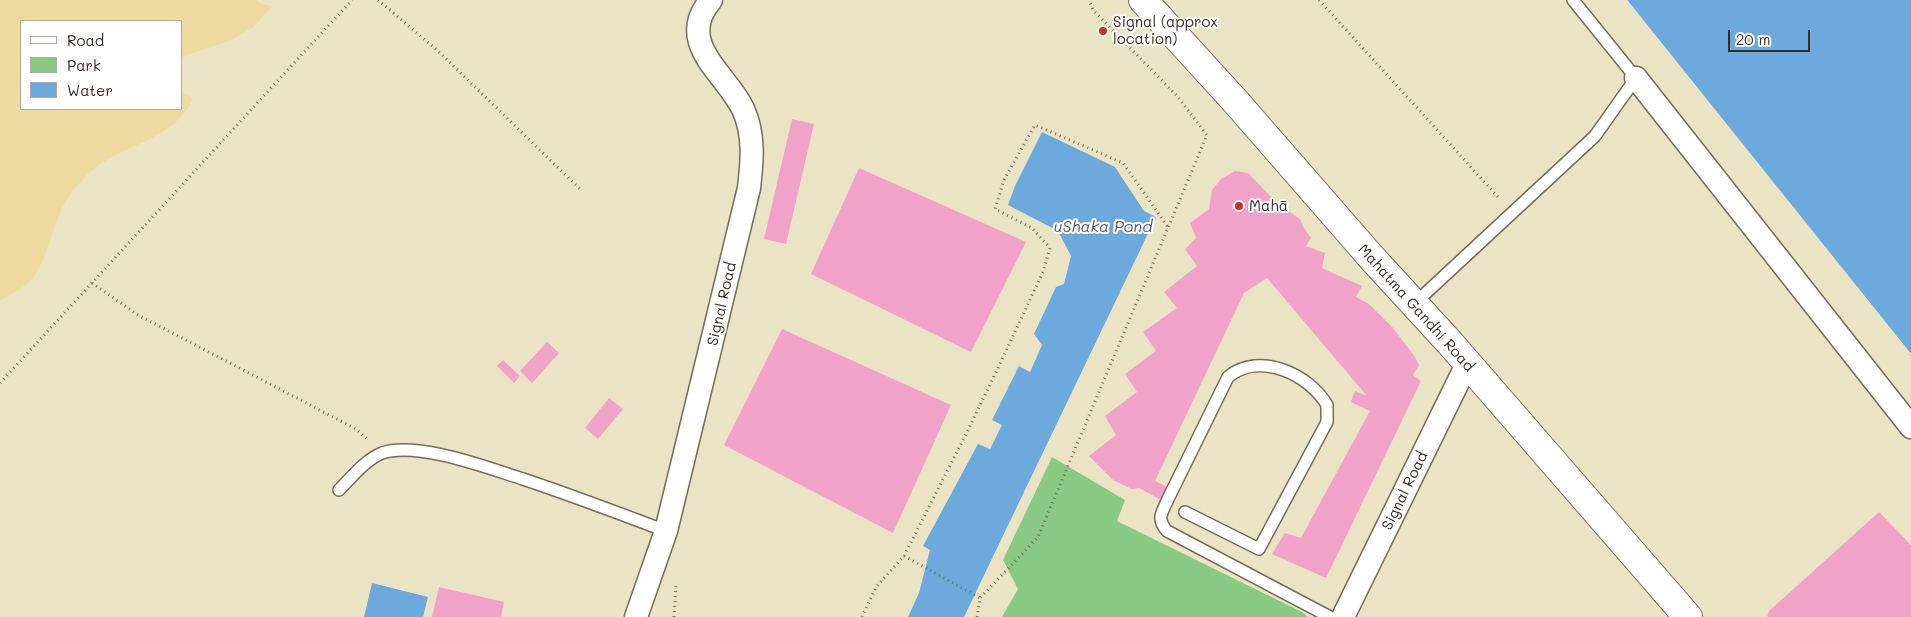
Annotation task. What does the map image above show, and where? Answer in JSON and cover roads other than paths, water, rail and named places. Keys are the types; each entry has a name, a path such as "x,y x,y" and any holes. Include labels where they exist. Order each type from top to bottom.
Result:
{"street":[{"name":"Signal Road","path":"636,617 666,531 749,188 751,169 750,131 743,109 702,51 698,30 701,18 712,0"},
{"name":"Mahatma Gandhi Road","path":"1143,0 1236,102 1688,617"},
{"path":"1636,78 1911,426"},
{"name":"Signal Road","path":"1343,617 1467,364"}],"lane":[{"path":"1414,304 1595,136 1636,78 1573,0"},
{"path":"1185,512 1259,549 1327,422 1328,405 1314,387 1291,373 1266,365 1241,368 1228,377 1164,508 1160,521 1167,531 1330,617"},
{"path":"339,490 367,462 382,453 411,450 461,459 551,489 666,531"}],"water":[{"path":"1627,0 1911,0 1911,354"},
{"name":"uShaka Pond","path":"1042,132 1115,167 1144,211 1156,217 964,617 908,617 919,593 930,550 923,546 978,444 990,449 1002,425 992,420 1019,366 1030,372 1042,345 1034,334 1056,287 1064,284 1071,256 1058,231 1008,205 1015,186"},
{"path":"372,583 428,597 423,617 364,617"}],"place":[{"name":"Signal (approx location)","path":"1103,31"},
{"name":"Mahā","path":"1239,206"}]}
